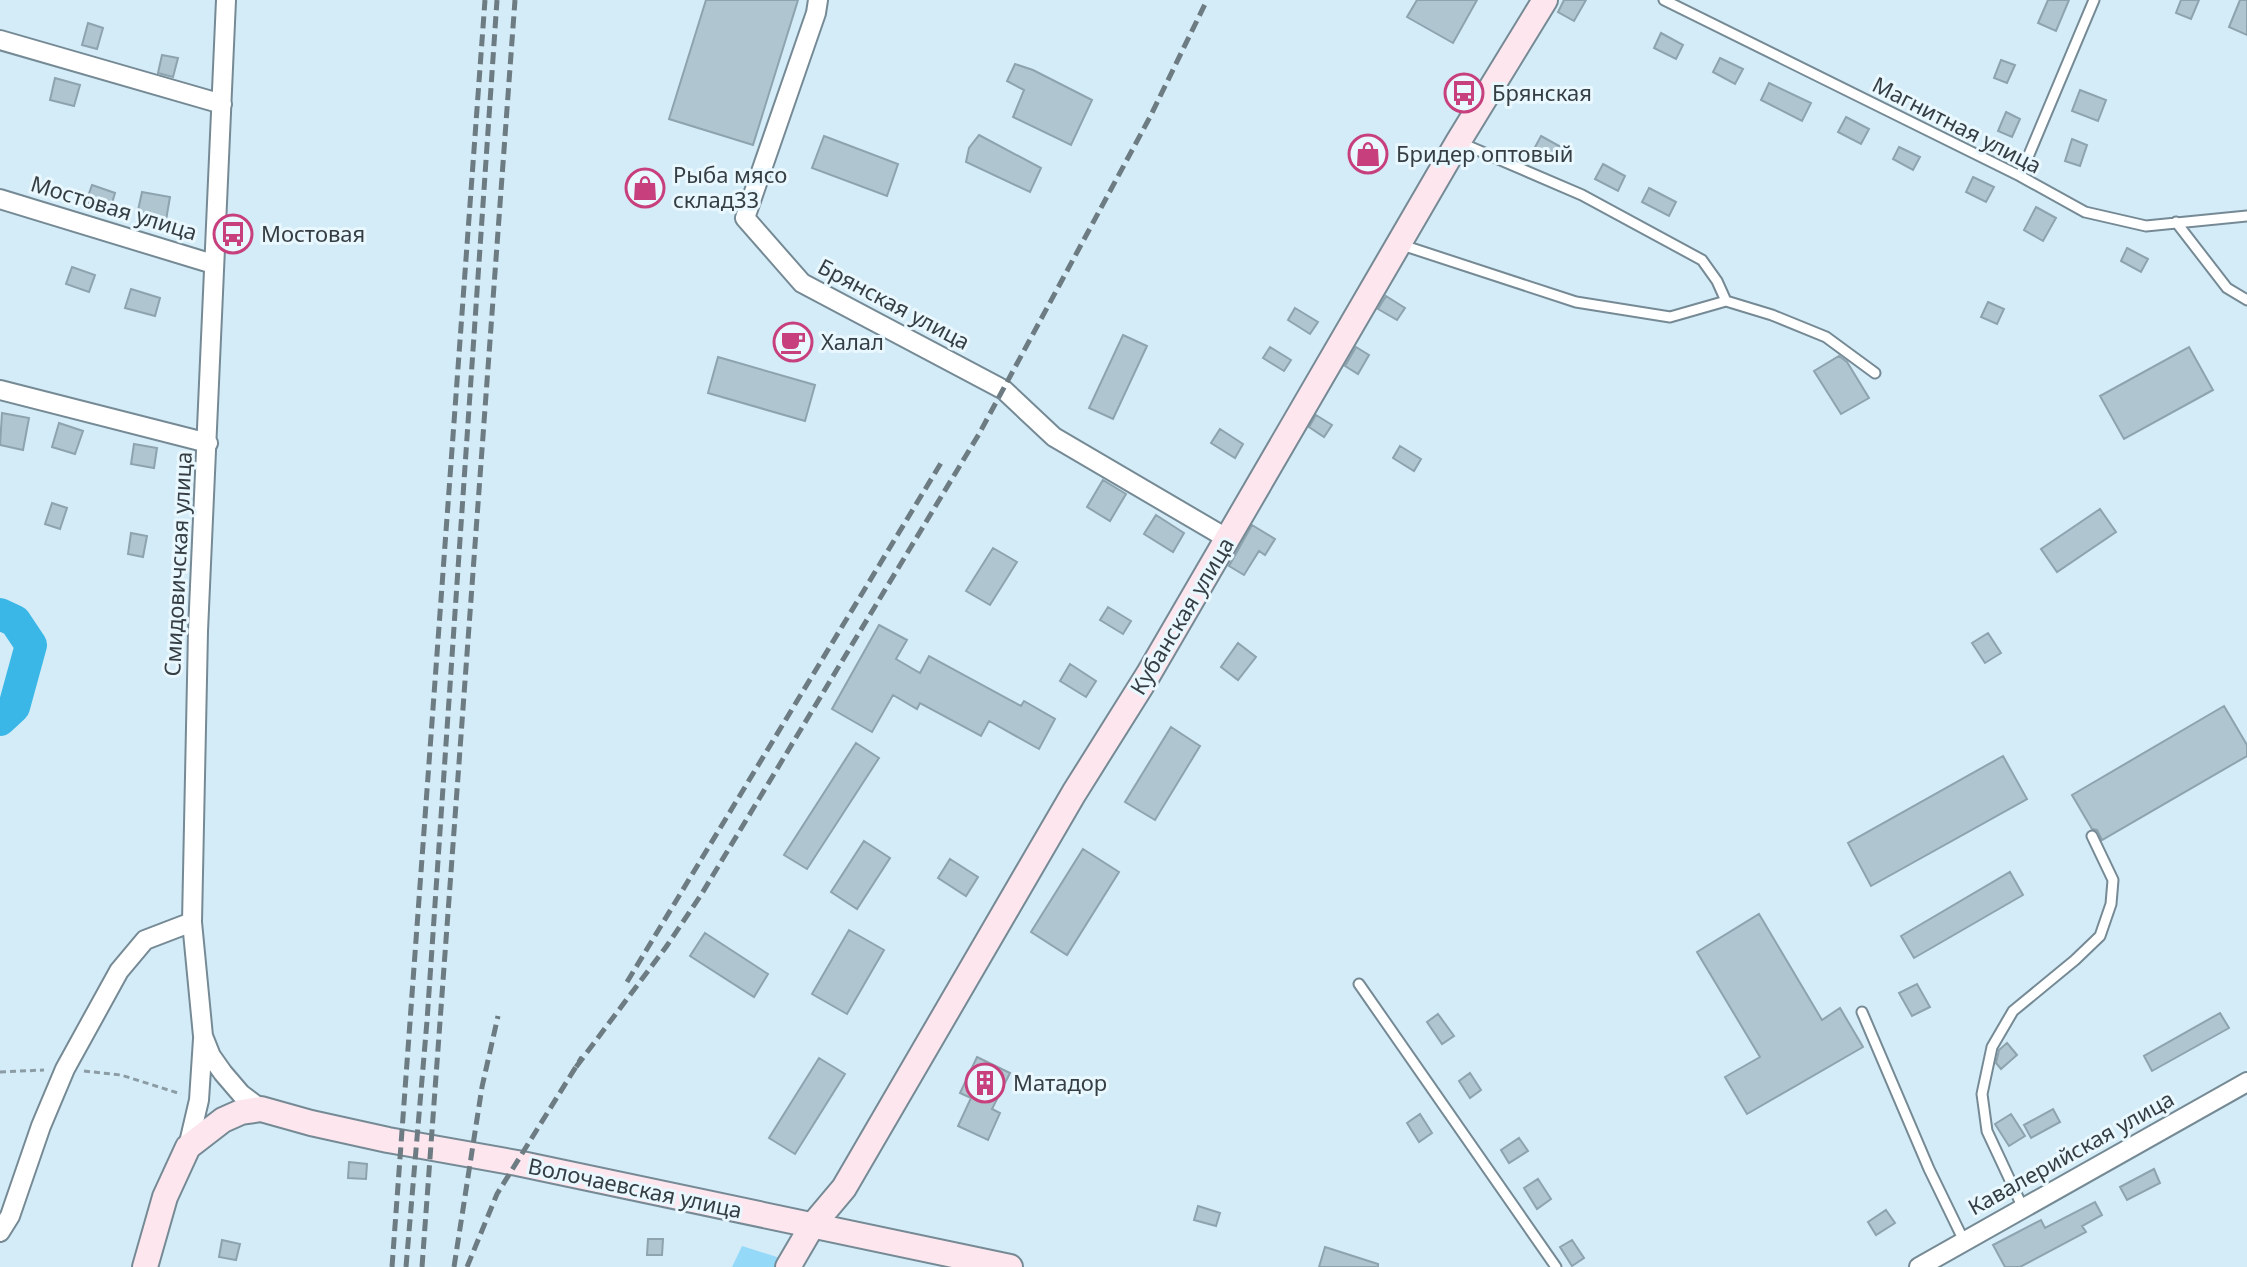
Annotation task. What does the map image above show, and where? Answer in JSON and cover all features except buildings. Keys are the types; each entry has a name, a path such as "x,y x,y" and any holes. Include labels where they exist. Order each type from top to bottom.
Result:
{"main road":[{"name":"Кубанская улица","path":"788,1267 812,1226 844,1188 1074,793 1228,539 1458,142 1545,0"},
{"name":"Волочаевская улица","path":"261,1109 388,1140 517,1163 1010,1267"},
{"path":"145,1267 165,1197 188,1147 223,1120 241,1112 261,1109"}],"street":[{"name":"Смидовичская улица","path":"226,0 198,631 192,922 203,1036 211,1056 223,1073 241,1094 261,1109"},
{"name":"Брянская улица","path":"818,0 745,218 802,283 1004,390 1054,437 1228,539"},
{"path":"0,40 222,104"},
{"name":"Мостовая улица","path":"0,199 213,264"},
{"path":"0,390 208,443"},
{"path":"0,1232 10,1216 41,1126 65,1069 119,971 145,940 192,922"},
{"path":"188,1147 199,1100 203,1036"},
{"name":"Кавалерийская улица","path":"1919,1267 2247,1082"}],"lane":[{"name":"Магнитная улица","path":"1664,0 2020,176 2085,212 2146,226 2247,216"},
{"path":"2020,176 2094,0"},
{"path":"1458,142 1582,195 1702,260 1726,301"},
{"path":"2176,222 2227,288 2247,300"},
{"path":"1399,244 1576,302 1670,317 1726,301 1772,315 1826,337 1875,373"},
{"path":"2023,1208 1987,1131 1982,1094 1992,1047 2013,1011 2100,936 2111,904 2113,880 2092,836"},
{"path":"1359,984 1556,1267"},
{"path":"1862,1012 1929,1169 1964,1241"}],"path":[{"path":"0,1072 65,1069 121,1075 199,1100"}],"shaded area":[{"path":"742,1246 780,1258 775,1267 732,1267"}],"waterway":[{"path":"0,614 15,621 31,645 14,707 0,720"}],"railway":[{"path":"392,1267 485,0"},
{"path":"406,1267 427,1021 497,0"},
{"path":"422,1267 515,0"},
{"path":"576,1067 701,895 979,434 1150,117 1207,0"},
{"path":"627,982 941,463"},
{"path":"454,1267 482,1087 498,1016"},
{"path":"467,1267 497,1194 582,1057"}],"place":[{"name":"Брянская","path":"1464,93"},
{"name":"Бридер оптовый","path":"1368,154"},
{"name":"Рыба мясо склад33","path":"645,188"},
{"name":"Мостовая","path":"233,234"},
{"name":"Халал","path":"793,342"},
{"name":"Матадор","path":"985,1083"}]}
